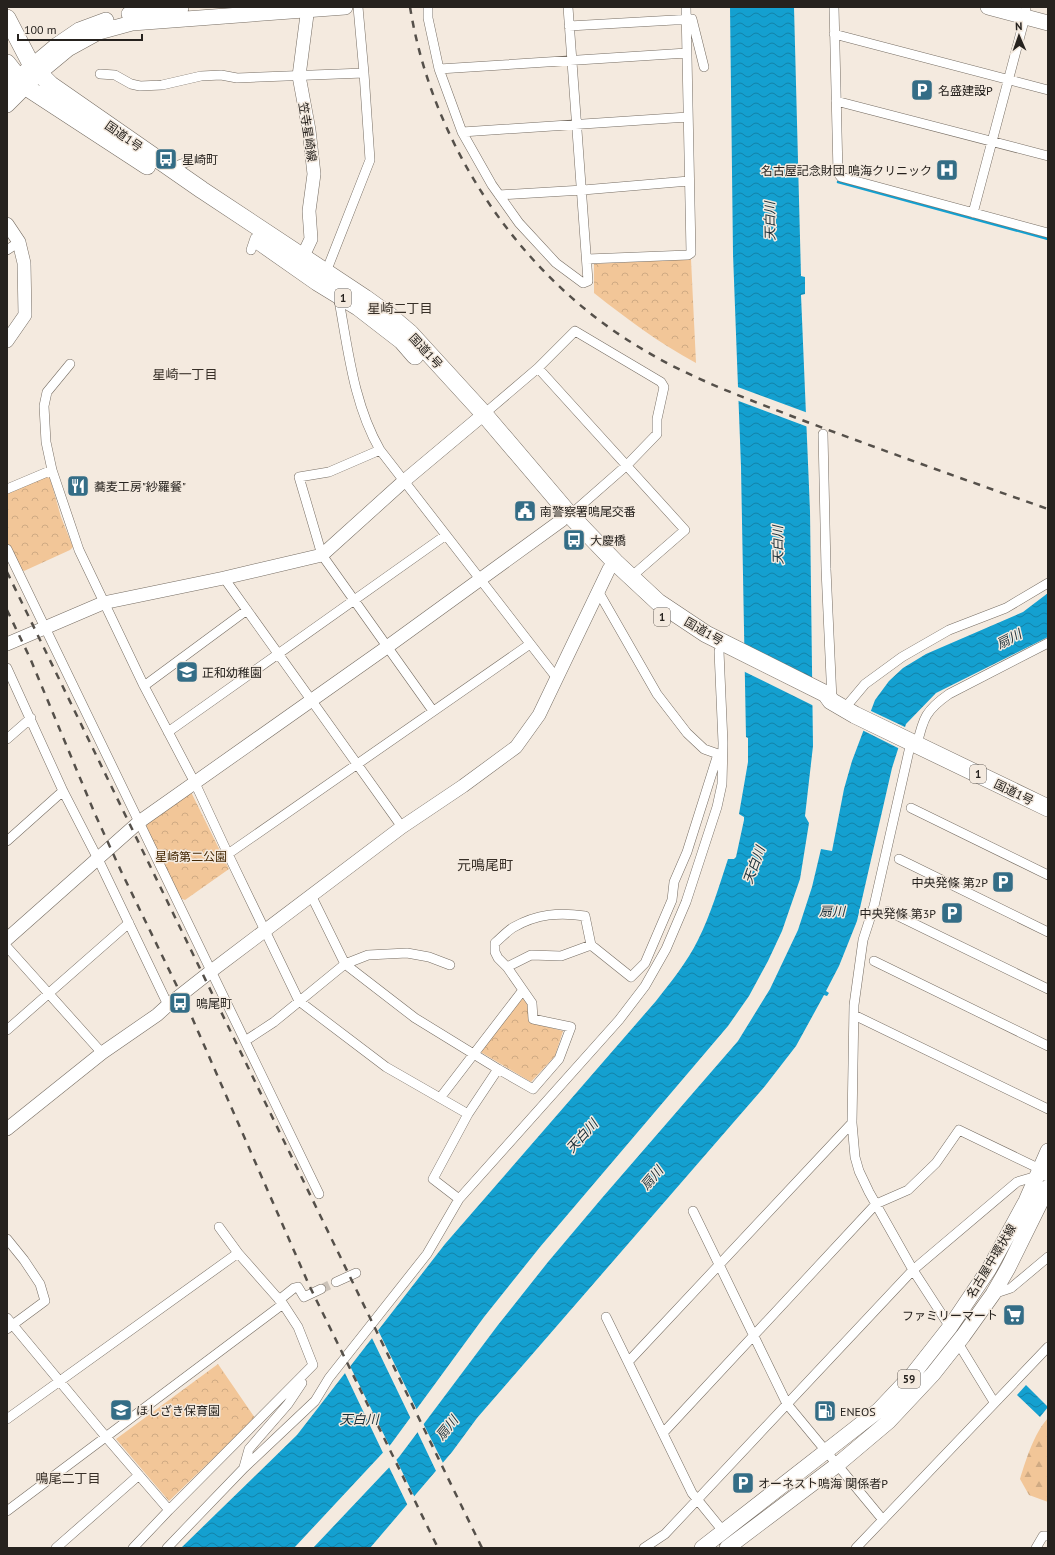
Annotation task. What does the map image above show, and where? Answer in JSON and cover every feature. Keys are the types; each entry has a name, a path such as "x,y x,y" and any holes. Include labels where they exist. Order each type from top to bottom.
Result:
{"highway":[{"name":"国道1号","path":"7,18 35,70 50,85 170,168 303,256 390,316 410,333 479,417 566,517 651,608 702,642 722,649 1048,808"},
{"name":"国道1号","path":"7,63 17,84 253,244 358,307 402,341 479,417"},
{"name":"国道1号","path":"612,566 631,578 658,602 722,649"}],"main road":[{"path":"35,70 57,46 79,30 121,15 202,7"},
{"path":"7,105 17,84 35,70 68,49 99,32 132,23 308,8 344,7"},
{"path":"988,7 1048,14"},
{"path":"1024,10 1048,23"},
{"name":"名古屋中環状線","path":"734,1546 837,1465 888,1422 933,1374 958,1343 993,1294 1011,1261 1043,1177 1048,1151"},
{"name":"名古屋中環状線","path":"702,1548 879,1410 913,1374 950,1327 989,1269 1043,1177"}],"street":[{"path":"358,7 370,160 326,272 338,296 349,357 362,412 372,437 380,450 556,677"},
{"path":"428,7 428,18 439,69 462,132 498,195 519,223 556,263 583,283 588,281 587,259 568,7"},
{"path":"587,259 691,253 686,7"},
{"path":"834,7 838,173 841,177 1048,233"},
{"name":"笠寺星崎線","path":"303,256 311,239 309,211 314,174 309,130 299,76 308,8"},
{"path":"973,213 1008,80 1024,10"},
{"path":"569,26 692,19 704,67"},
{"path":"834,34 1048,90"},
{"path":"439,69 572,59 688,53"},
{"path":"100,74 115,75 131,84 140,86 162,85 201,76 221,75 237,78 364,73"},
{"path":"836,101 1048,156"},
{"path":"462,132 688,117"},
{"path":"170,168 193,160"},
{"path":"498,195 583,190 689,181"},
{"path":"7,224 19,242 24,263 25,315 7,340"},
{"path":"7,250 19,242"},
{"path":"7,644 103,603 224,578 322,555 404,481 538,368 576,332 660,382 664,387 657,418 657,434 627,465 566,517 312,701 139,822 7,939"},
{"path":"70,364 47,392 44,406 46,442 52,470 79,550 103,603 195,784 299,1001 386,1067 468,1114"},
{"path":"538,368 685,530 631,578"},
{"path":"823,434 826,569 833,685 836,704 902,657 949,630 1006,608 1048,583"},
{"path":"380,450 329,472 299,477 322,555 433,711"},
{"path":"7,489 52,470"},
{"path":"168,732 446,535"},
{"path":"7,549 210,972 319,1194"},
{"path":"7,1129 102,1053 157,1015 210,972 312,897 402,827 464,786 516,747 539,715 598,591 612,566"},
{"path":"224,578 402,827"},
{"path":"598,591 657,694 686,733 704,749 720,753"},
{"path":"144,686 247,610"},
{"path":"950,1327 913,1270 876,1204 859,1171 855,1157 852,1123 854,1005 863,940 874,906 912,742 928,713 935,704 949,694 1048,642"},
{"path":"228,854 530,644"},
{"path":"167,1548 244,1468 315,1400 329,1378 427,1254 459,1200 619,1020 645,986 666,949 686,902 717,807 722,784 720,753 722,649"},
{"path":"7,668 63,791 98,859 168,1005"},
{"path":"7,739 30,718"},
{"path":"312,897 345,964 415,1018 533,1089 559,1059 571,1027 533,1018 532,1003 507,967 498,958 495,952 495,943 513,927 541,915 567,913 585,916 591,945 631,977 645,963 672,900 674,882 687,852 720,753"},
{"path":"7,841 63,791"},
{"path":"911,808 1048,875"},
{"path":"899,859 1048,932"},
{"path":"888,911 1048,989"},
{"path":"7,1030 129,923"},
{"path":"507,967 531,956 561,956 591,945"},
{"path":"7,947 102,1053"},
{"path":"245,1041 274,1022 345,964 368,955 407,953 429,957 450,965"},
{"path":"874,961 1048,1046"},
{"path":"440,1098 523,990"},
{"path":"854,1015 1048,1109"},
{"path":"459,1200 433,1179 468,1114 498,1069"},
{"path":"628,1362 852,1123"},
{"path":"663,1433 876,1204 908,1190 936,1163 959,1130 1043,1177"},
{"path":"644,1548 665,1534 697,1501 913,1270 1016,1182 1043,1177"},
{"path":"693,1211 787,1404 882,1520"},
{"path":"219,1227 238,1253 281,1302 298,1327 314,1365"},
{"path":"7,1239 24,1260 40,1284 45,1301 9,1324 60,1381 169,1510"},
{"path":"7,1420 238,1253"},
{"path":"993,1294 1011,1288 1048,1257"},
{"path":"336,1282 356,1273"},
{"path":"7,1510 106,1437 281,1302 294,1288 298,1287 304,1297 321,1289"},
{"path":"606,1317 697,1501 723,1531"},
{"path":"958,1343 994,1402"},
{"path":"856,1548 1048,1347"},
{"path":"244,1468 249,1450 288,1404 314,1365"},
{"path":"133,1548 314,1365"},
{"path":"56,1548 139,1475"},
{"path":"1036,1548 1043,1536 1048,1536"}],"green space":[{"path":"691,259 696,363 644,330 594,293 594,264"},
{"path":"46,477 50,478 61,517 73,547 70,550 24,571 19,568 7,543 7,494"},
{"name":"星崎第二公園","path":"191,792 229,869 185,900 179,898 146,828 147,824"},
{"path":"519,998 527,999 529,1022 563,1031 555,1056 531,1082 479,1051"},
{"path":"218,1364 255,1418 169,1501 116,1439"},
{"path":"1048,1418 1048,1502 1029,1495 1020,1479 1035,1439"}],"water":[{"name":"天白川","path":"730,7 794,7 801,276 805,277 805,294 801,295 810,511 813,746 805,816 809,823 800,879 782,931 749,996 728,1026 540,1247 484,1317 391,1444 294,1548 181,1548 297,1435 445,1244 656,1001 694,948 711,910 728,859 734,859 736,857 744,820 744,817 739,814 748,762 748,738 746,737 741,467 733,254"},
{"name":"扇川","path":"1048,593 1048,637 936,693 906,724 892,768 857,921 839,966 826,991 829,993 827,996 824,995 796,1046 765,1086 477,1418 452,1452 370,1548 313,1548 399,1457 498,1325 548,1262 738,1041 770,989 798,930 812,887 821,849 832,851 844,789 852,761 875,700 889,681 903,668 926,654 1023,612"},
{"path":"1026,1385 1048,1407 1040,1417 1017,1395"}],"pier":[{"path":"735,386 808,413 808,427 736,400"},
{"path":"742,645 813,680 814,706 743,671"},
{"path":"869,710 907,728 900,749 862,730"},
{"path":"377,1328 417,1410 411,1419 371,1336"},
{"path":"349,1364 390,1447 384,1455 344,1371"},
{"path":"422,1421 444,1465 437,1473 416,1429"},
{"path":"395,1457 415,1498 408,1506 388,1465"}],"waterway":[{"path":"838,182 1048,239"}],"tunnel":[{"path":"321,1289 336,1282"}],"railway":[{"path":"410,7 421,58 438,107 460,154 486,200 518,242 553,280 592,314 634,344 654,356 715,386 830,431 1048,509"},
{"path":"7,572 482,1548"},
{"path":"7,610 30,658 95,814 190,1013 309,1285 438,1548"}],"place":[{"name":"名盛建設P","path":"922,90"},
{"name":"星崎町","path":"166,159"},
{"name":"名古屋記念財団 鳴海クリニック","path":"947,170"},
{"name":"蕎麦工房\"紗羅餐\"","path":"78,486"},
{"name":"南警察署鳴尾交番","path":"525,511"},
{"name":"大慶橋","path":"574,540"},
{"name":"正和幼稚園","path":"187,672"},
{"name":"中央発條 第2P","path":"1003,882"},
{"name":"中央発條 第3P","path":"952,913"},
{"name":"鳴尾町","path":"180,1003"},
{"name":"ファミリーマート","path":"1014,1315"},
{"name":"ほしざき保育園","path":"121,1410"},
{"name":"ENEOS","path":"825,1411"},
{"name":"オーネスト鳴海 関係者P","path":"743,1483"}],"district":[{"name":"星崎二丁目","path":"400,308"},
{"name":"星崎一丁目","path":"185,374"},
{"name":"元鳴尾町","path":"485,865"},
{"name":"鳴尾二丁目","path":"68,1478"}]}
